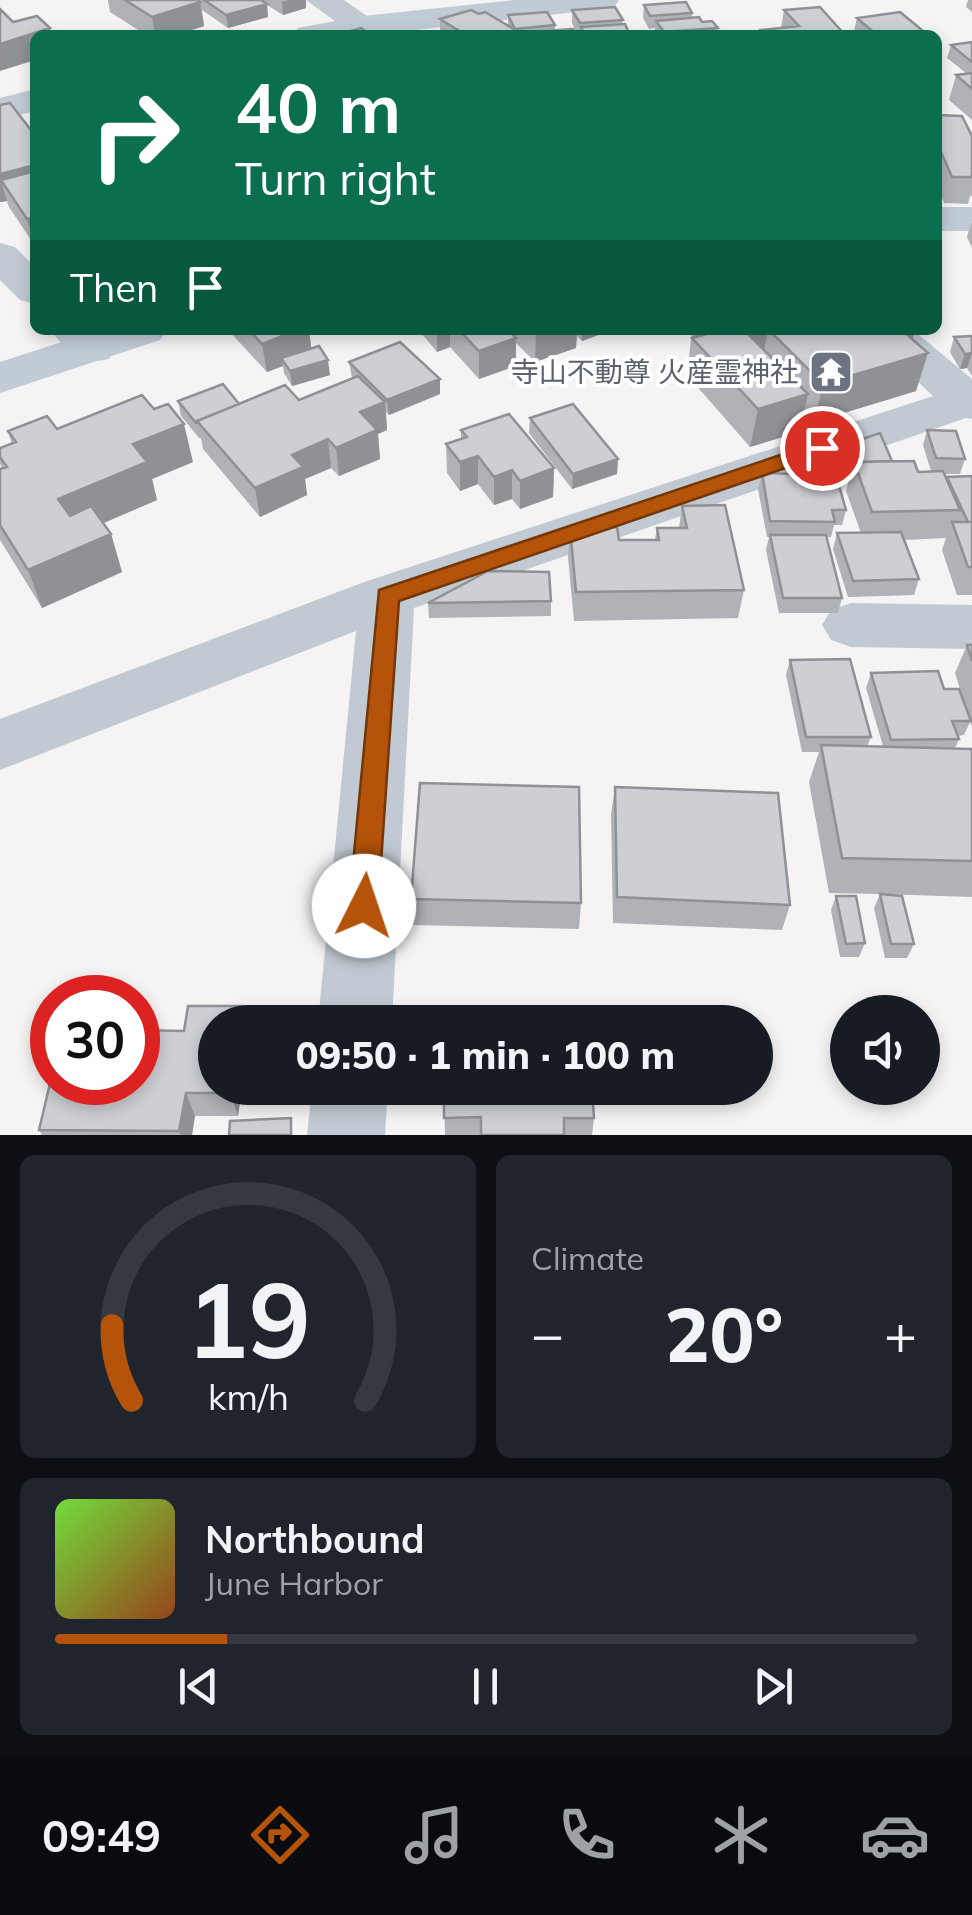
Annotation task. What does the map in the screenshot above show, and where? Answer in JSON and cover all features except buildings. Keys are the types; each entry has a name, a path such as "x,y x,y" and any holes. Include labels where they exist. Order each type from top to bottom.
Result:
{"street":[{"path":"322,0 370,30 603,0"},
{"path":"0,109 30,101"},
{"path":"942,219 972,220"},
{"path":"0,256 30,286"},
{"path":"0,378 84,339 111,335"},
{"path":"891,335 970,401"},
{"path":"0,744 387,596 970,401"},
{"path":"356,1005 387,596"},
{"path":"852,625 972,626"},
{"path":"346,1135 349,1105"}],"place":[{"name":"寺山不動尊 火産霊神社","path":"831,372"}],"route":[{"path":"364,906 387,596 822,448"}]}
